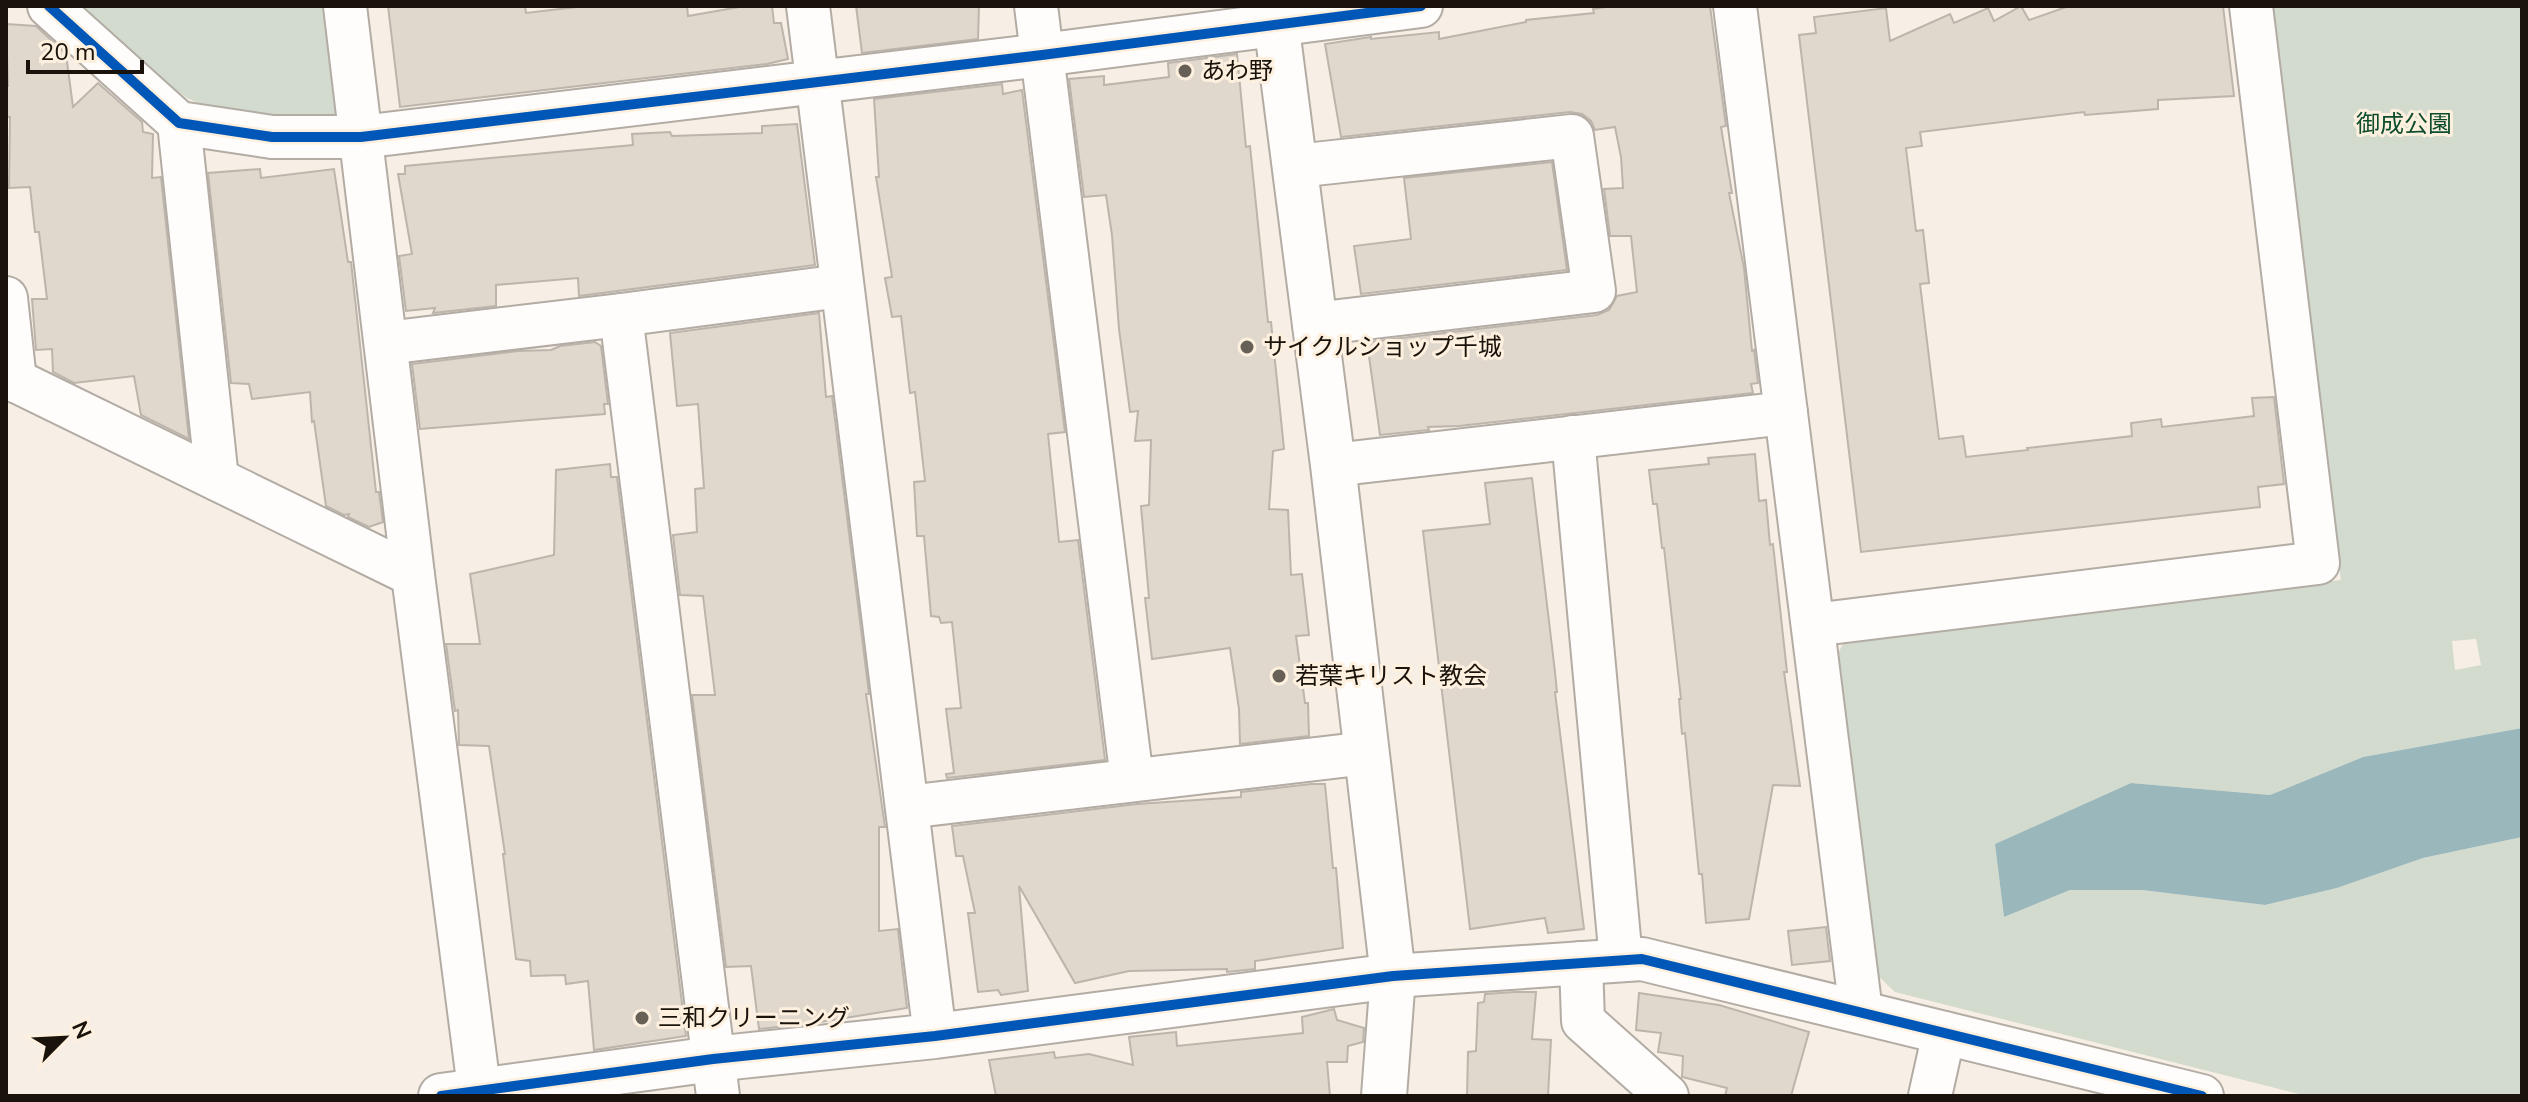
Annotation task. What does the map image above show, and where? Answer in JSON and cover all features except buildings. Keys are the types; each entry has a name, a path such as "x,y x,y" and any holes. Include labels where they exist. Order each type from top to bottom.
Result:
{"street":[{"path":"49,6 179,123 272,137 361,137 1042,55 1275,15 1421,6"},
{"path":"345,6 413,575 467,1094 716,1077 935,1036 1393,976 1642,959 1944,1033 2134,1088 2202,1096"},
{"path":"808,6 935,1036"},
{"path":"1036,6 1132,780"},
{"path":"1735,6 1861,1012"},
{"path":"1813,625 2318,563 2251,6"},
{"path":"1275,15 1333,465 1393,976 1384,1096"},
{"path":"179,123 217,479"},
{"path":"1296,166 1572,136 1594,291 1314,324"},
{"path":"386,343 841,286"},
{"path":"6,298 11,378 413,575"},
{"path":"621,315 716,1077"},
{"path":"1333,465 1786,413"},
{"path":"1573,437 1601,961 1583,1021 1667,1096"},
{"path":"907,807 1367,753"},
{"path":"1930,1096 1944,1033"}],"green space":[{"path":"81,6 324,6 337,112 328,125 231,117 187,98 155,75"},
{"name":"御成公園","path":"2271,6 2522,6 2522,728 2363,757 2270,795 2131,783 1995,844 2004,917 2070,890 2142,890 2265,905 2337,888 2423,858 2522,837 2522,1096 2307,1096 1895,992 1877,975 1837,655 1843,644 2341,580","holes":["2476,639 2481,665 2455,670 2452,641"]}],"water":[{"path":"2522,728 2522,837 2423,858 2337,888 2265,905 2142,890 2070,890 2004,917 1995,844 2131,783 2270,795 2363,757"}],"cycle path":[{"path":"49,6 179,123 272,137 361,137 1421,6"},
{"path":"441,1096 713,1059 935,1036 1393,976 1642,959 2202,1096"}],"place":[{"name":"あわ野","path":"1185,71"},
{"name":"サイクルショップ千城","path":"1247,347"},
{"name":"若葉キリスト教会","path":"1279,676"},
{"name":"三和クリーニング","path":"642,1018"}]}
